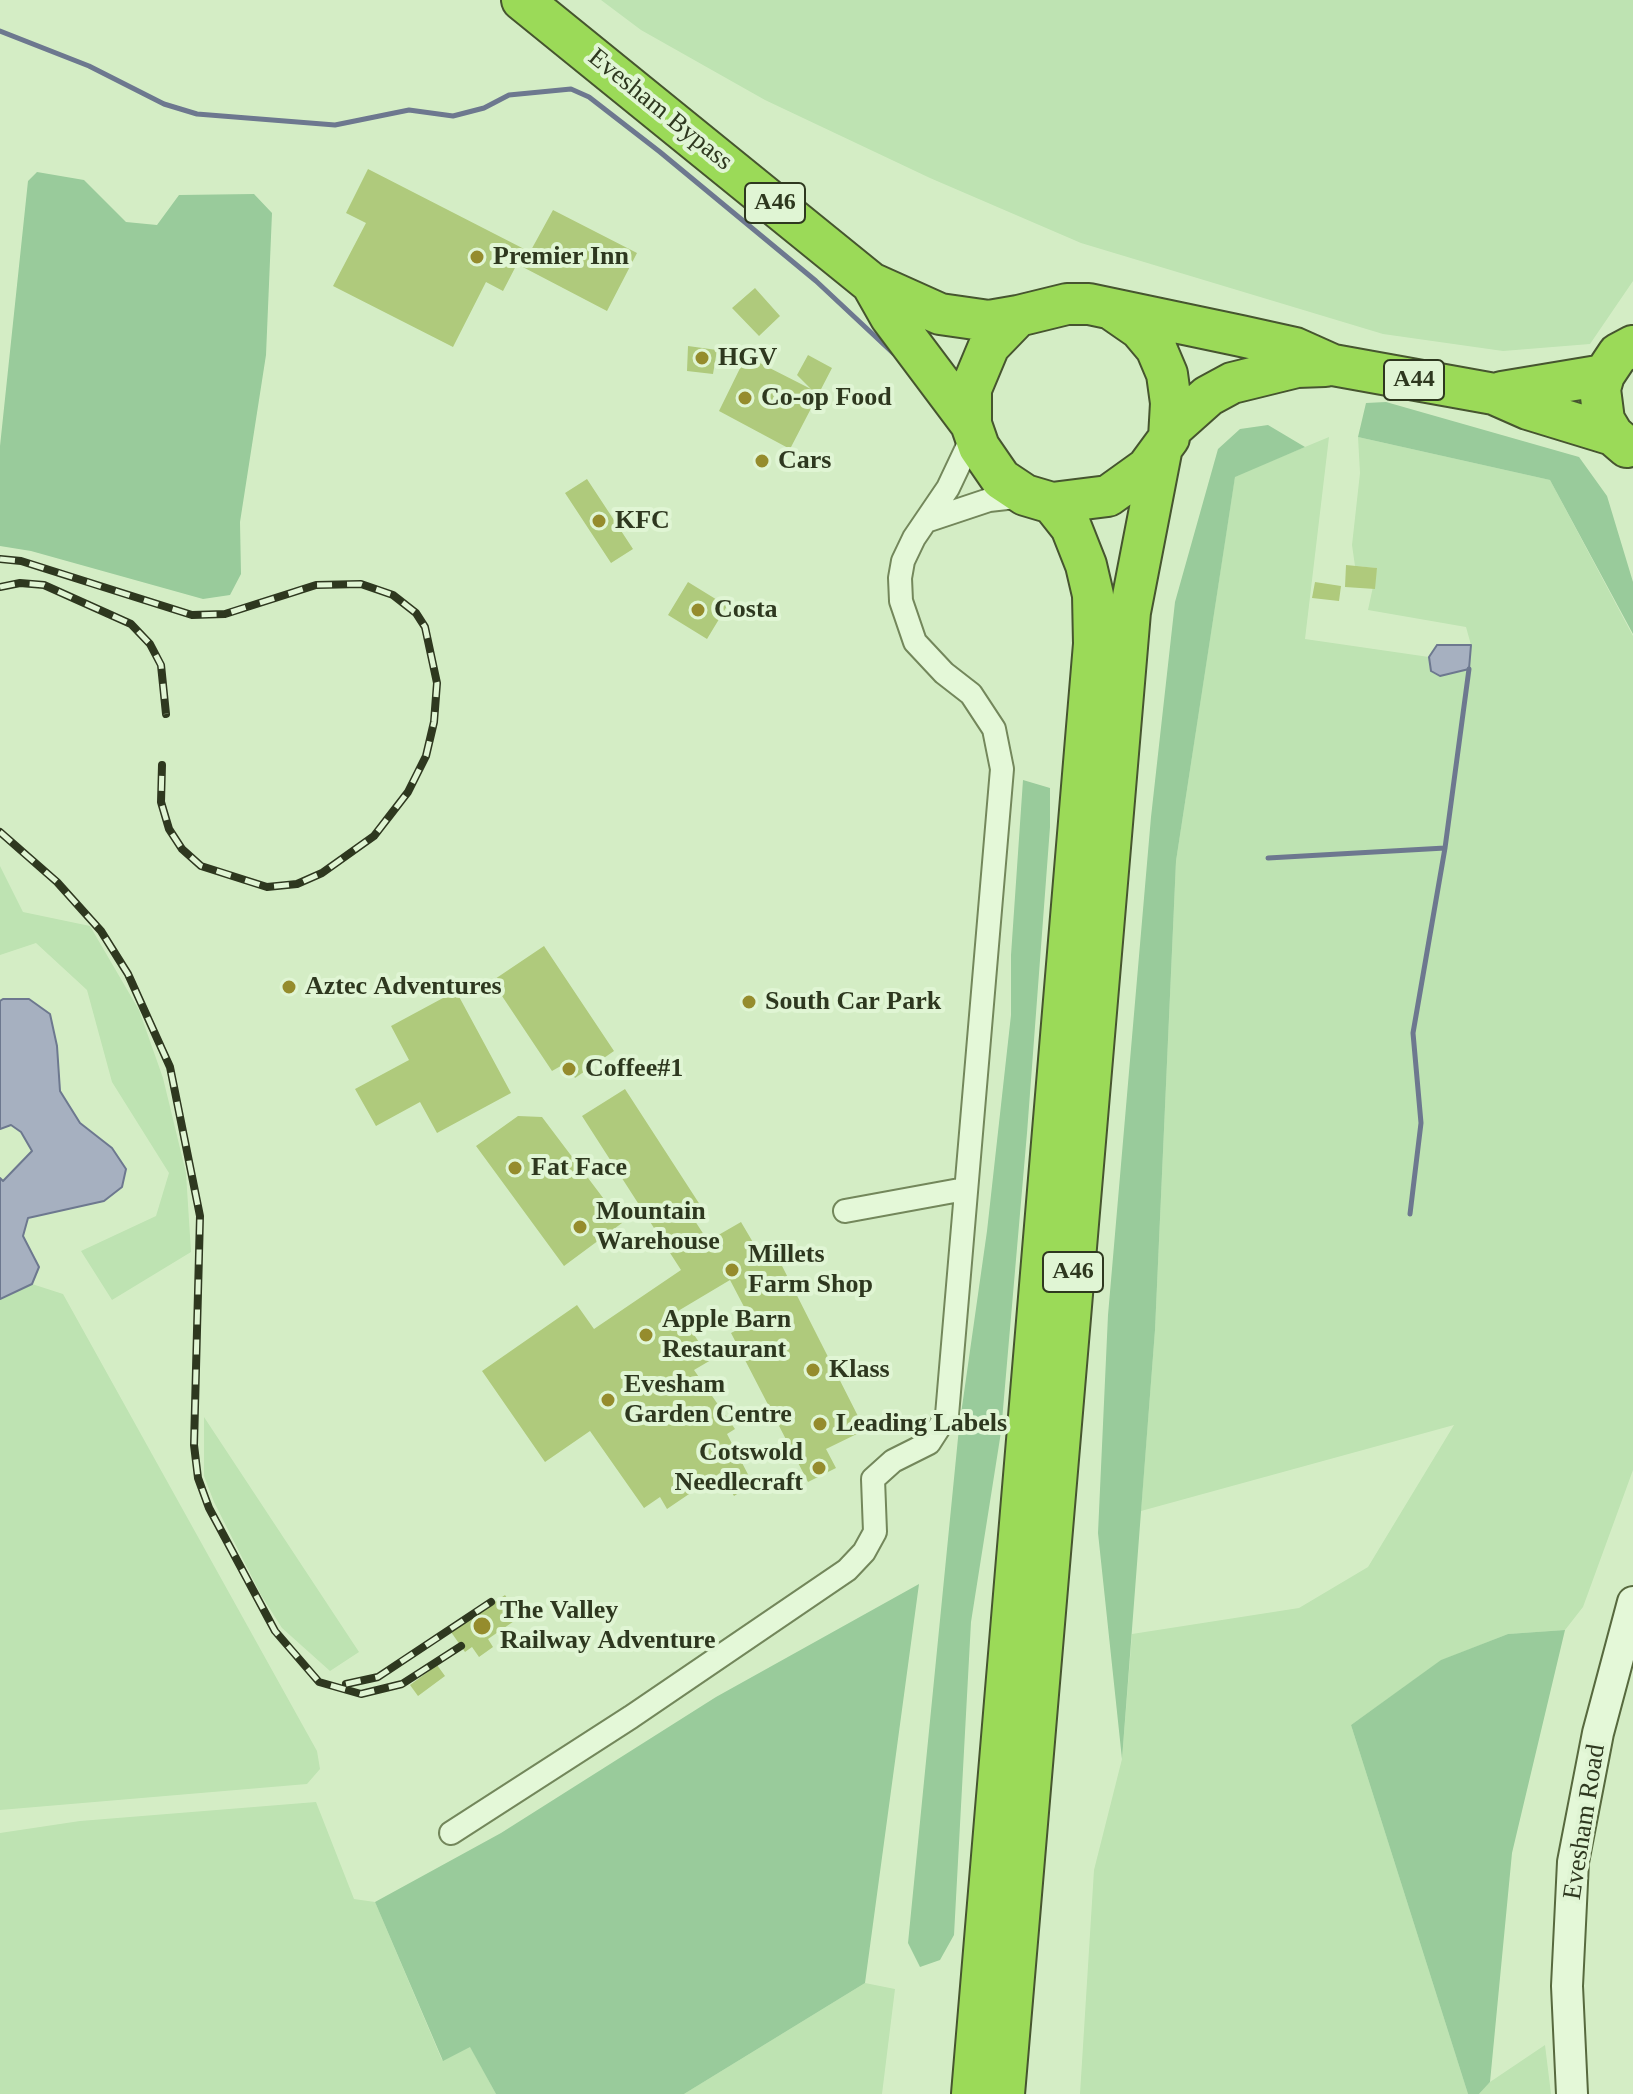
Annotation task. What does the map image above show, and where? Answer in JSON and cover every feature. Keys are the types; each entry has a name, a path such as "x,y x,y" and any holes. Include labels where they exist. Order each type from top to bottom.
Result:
{"highway":[{"name":"Evesham Bypass","path":"522,0 871,283 940,314 989,321 1018,316"},
{"path":"832,250 861,255 900,282 947,300 991,302 1041,286 1083,282 1174,321"},
{"name":"Evesham Bypass","path":"871,283 890,316 973,429"},
{"path":"1067,304 1114,311 1140,329 1156,348 1167,374 1166,441 1133,481 1108,496 1038,499 1001,479 979,447 973,429 971,389 978,366 989,346 1018,316 1067,304"},
{"name":"A44","path":"1114,311 1295,348 1333,365"},
{"path":"1627,452 1600,404 1604,375 1618,354 1633,346"},
{"name":"A44","path":"1166,441 1208,396 1232,383 1297,367 1333,365 1494,394 1627,452"},
{"name":"A44","path":"1494,394 1604,375"},
{"name":"A46","path":"1004,2094 1128,627 1147,509 1166,441"},
{"name":"A46","path":"972,2094 1094,644 1093,595 1086,565 1071,527 1038,499"}],"main road":[{"name":"Evesham Road","path":"1572,2094 1567,1986 1573,1862 1598,1733 1633,1602"}],"street":[{"path":"451,1833 827,1585 864,1552 875,1532 873,1479 893,1461 929,1443 947,1415 1002,769 994,729 971,694 944,673 915,642 901,601 903,561 929,520 973,429"},
{"path":"929,520 989,500 1038,499"},
{"path":"845,1211 965,1189"}],"green space":[{"path":"601,0 1633,0 1633,281 1590,344 1503,351 1383,334 1081,243 930,178 765,100 641,30"},
{"path":"37,172 84,180 126,222 157,225 179,195 254,194 272,213 266,355 240,522 241,574 230,595 203,599 31,551 0,546 0,446 28,181"},
{"path":"1386,402 1579,457 1607,496 1633,582 1633,634 1550,480 1358,437 1366,403"},
{"path":"1268,425 1305,447 1235,477 1176,861 1155,1330 1122,1759 1098,1533 1108,1315 1151,817 1175,602 1218,449 1240,429"},
{"path":"1329,437 1305,639 1429,657 1431,671 1471,645 1466,627 1368,610 1377,568 1355,566 1352,545 1360,473 1358,437 1550,480 1633,636 1633,1470 1583,1607 1565,1630 1508,1634 1442,1660 1351,1725 1468,2094 1080,2094 1094,1870 1122,1759 1132,1634 1299,1608 1368,1567 1454,1425 1141,1511 1155,1330 1176,861 1235,476"},
{"path":"1023,780 1050,788 1050,827 1027,1133 1001,1432 971,1622 954,1935 940,1960 920,1967 908,1943 959,1428 987,1231 1011,1015 1011,955"},
{"path":"0,866 23,912 90,926 139,1010 163,1078 186,1173 191,1252 112,1300 81,1251 156,1216 169,1173 112,1082 87,990 36,943 0,955"},
{"path":"32,1284 63,1294 317,1751 320,1769 307,1784 0,1810 0,1299"},
{"path":"204,1417 359,1652 330,1671 282,1628 261,1595 214,1502 204,1476"},
{"path":"919,1584 865,1983 684,2094 496,2094 470,2047 443,2061 375,1902 501,1833 716,1697"},
{"path":"1565,1630 1512,1853 1490,2082 1479,2094 1468,2094 1351,1725 1441,1660 1508,1634"},
{"path":"316,1802 354,1899 375,1902 442,2060 470,2046 496,2094 0,2094 0,1833 80,1821"},
{"path":"865,1983 895,1989 882,2094 684,2094"},
{"path":"1545,2045 1551,2094 1479,2094 1490,2082"}],"water":[{"path":"1437,645 1471,645 1469,669 1440,676 1431,671 1429,657"},
{"path":"29,999 50,1014 57,1046 60,1091 80,1123 112,1148 126,1169 122,1187 104,1201 28,1218 23,1236 39,1267 32,1284 0,1299 0,1178 3,1181 32,1151 21,1132 11,1125 0,1129 0,1001"}],"building":[{"name":"Premier Inn","path":"368,169 530,252 553,210 637,253 607,311 517,264 503,291 486,282 453,347 333,286 366,223 346,213"},
{"path":"755,288 780,316 759,336 732,308"},
{"path":"688,346 717,350 713,374 687,371"},
{"path":"808,355 832,368 790,449 719,411 746,356 811,389 797,375"},
{"name":"KFC","path":"587,479 633,549 611,563 565,493"},
{"path":"1346,565 1377,568 1375,589 1345,587"},
{"name":"Costa","path":"688,582 727,606 707,639 668,615"},
{"path":"1315,582 1341,586 1339,601 1312,598"},
{"path":"544,946 614,1051 575,1078 566,1063 552,1071 492,981"},
{"path":"456,991 511,1093 437,1133 420,1102 376,1126 355,1089 409,1060 391,1026"},
{"path":"625,1089 704,1211 693,1218 708,1241 741,1222 764,1261 776,1254 865,1430 826,1449 836,1468 808,1482 731,1333 752,1322 730,1280 678,1311 711,1360 694,1370 735,1429 727,1434 753,1484 734,1496 720,1473 667,1509 660,1497 644,1508 590,1431 545,1462 482,1371 577,1305 594,1329 681,1270 582,1116"},
{"path":"518,1116 542,1117 622,1223 564,1266 476,1146"},
{"path":"505,1595 520,1617 488,1639 493,1647 479,1657 472,1647 465,1652 451,1632"},
{"path":"437,1665 445,1676 418,1696 410,1685"}],"waterway":[{"path":"0,31 89,66 164,104 197,114 335,125 409,110 453,116 484,108 509,95 571,89 589,97 660,152 816,281 894,354"},
{"path":"1410,1214 1421,1123 1413,1033 1445,848 1469,669"},
{"path":"1268,858 1445,848"}],"railway":[{"path":"0,559 21,561 192,615 225,614 316,585 361,584 393,595 416,613 425,627 437,683 434,722 426,756 408,792 374,836 322,873 297,884 267,887 201,866 182,849 169,829 161,802 162,765"},
{"path":"0,587 20,583 44,585 131,624 150,644 161,665 166,714"},
{"path":"0,832 57,882 101,931 128,974 170,1067 200,1216 194,1445 198,1478 209,1508 275,1631 319,1682 361,1694 402,1684 461,1646"},
{"path":"346,1684 378,1677 491,1602"}],"place":[{"name":"Premier Inn","path":"477,257"},
{"name":"HGV","path":"702,358"},
{"name":"Co-op Food","path":"745,398"},
{"name":"Cars","path":"762,461"},
{"name":"KFC","path":"599,521"},
{"name":"Costa","path":"698,610"},
{"name":"Aztec Adventures","path":"289,987"},
{"name":"South Car Park","path":"749,1002"},
{"name":"Coffee#1","path":"569,1069"},
{"name":"Fat Face","path":"515,1168"},
{"name":"Mountain Warehouse","path":"580,1227"},
{"name":"Millets Farm Shop","path":"732,1270"},
{"name":"Apple Barn Restaurant","path":"646,1335"},
{"name":"Klass","path":"813,1370"},
{"name":"Evesham Garden Centre","path":"608,1400"},
{"name":"Leading Labels","path":"820,1424"},
{"name":"Cotswold Needlecraft","path":"819,1468"},
{"name":"The Valley Railway Adventure","path":"482,1626"}]}
